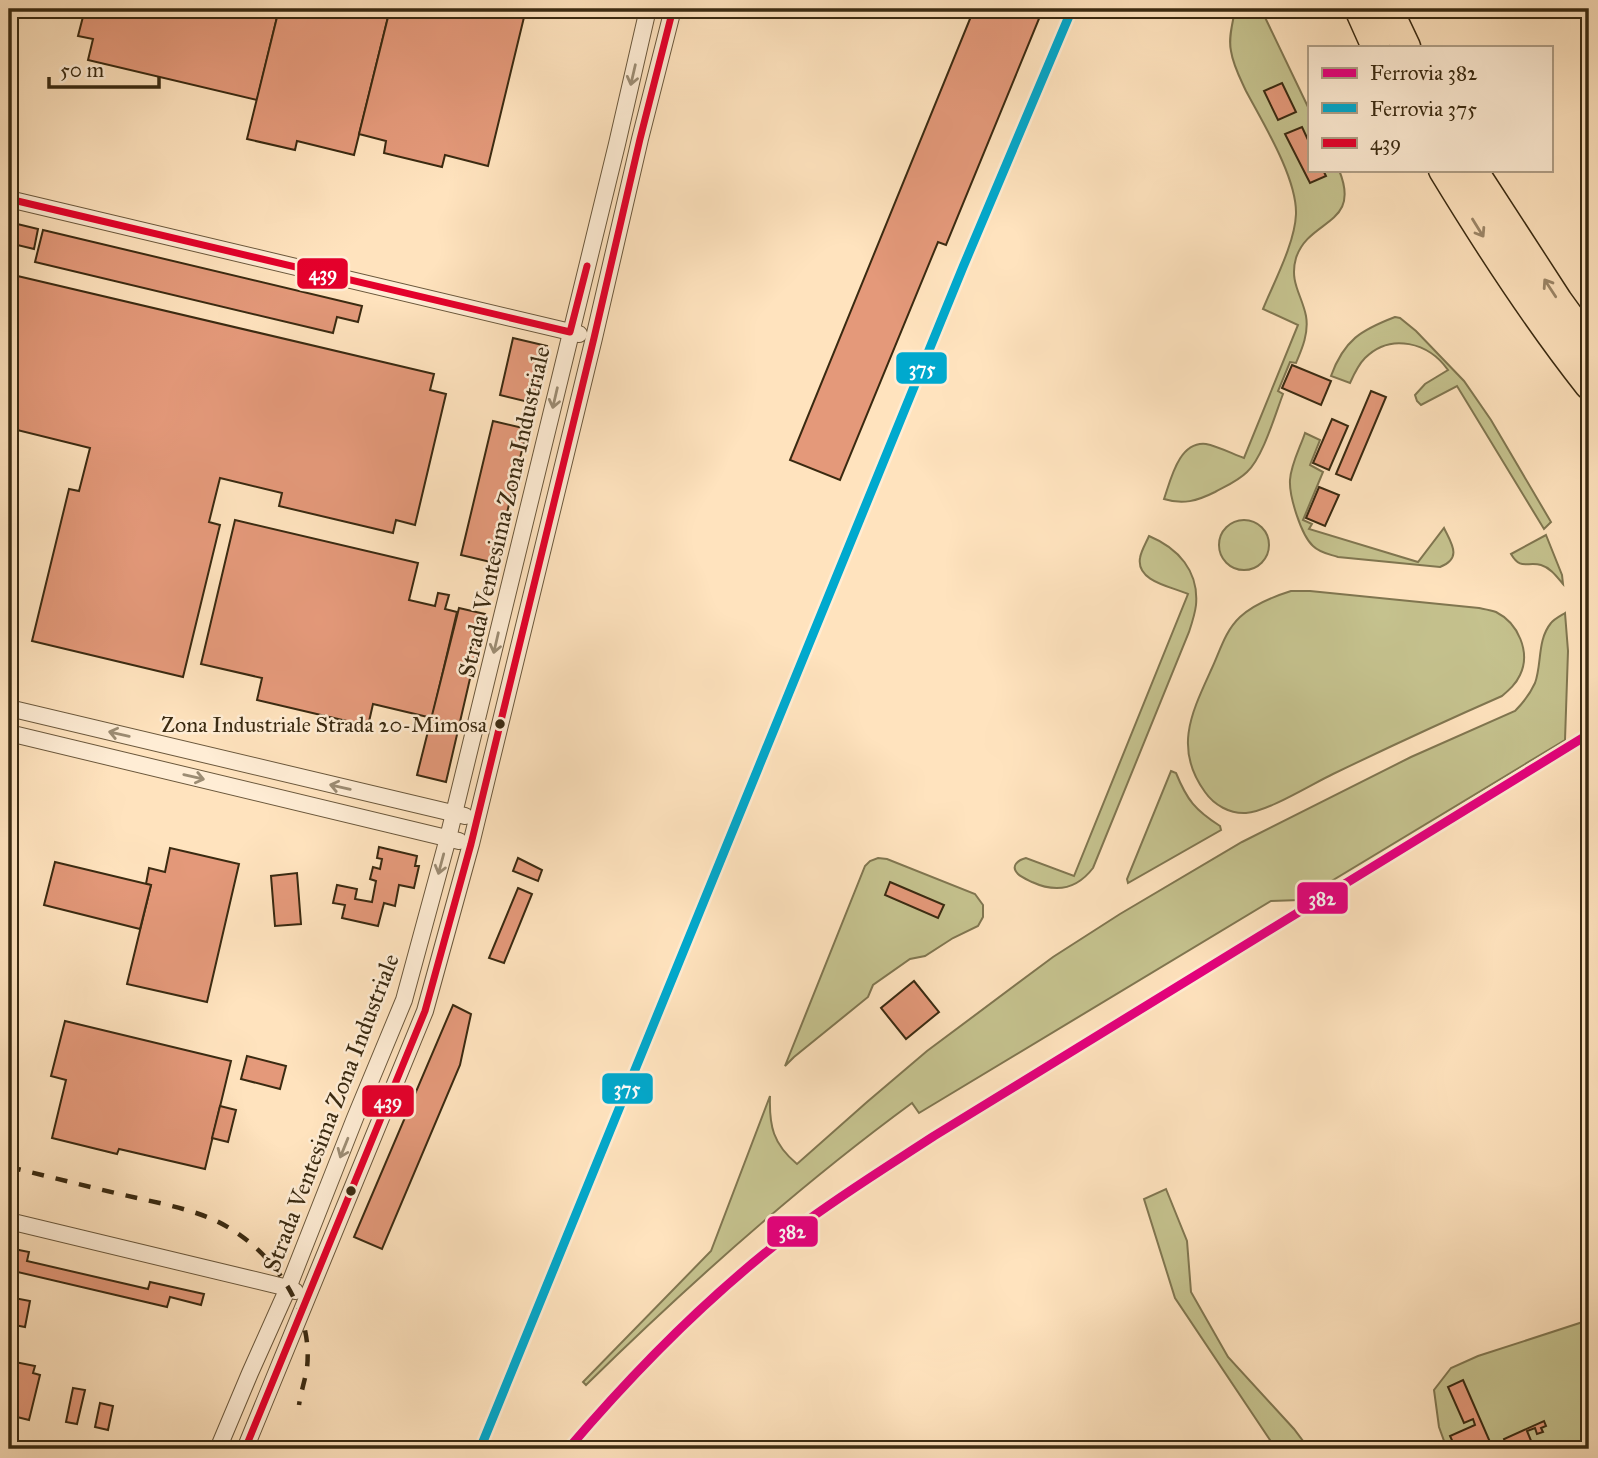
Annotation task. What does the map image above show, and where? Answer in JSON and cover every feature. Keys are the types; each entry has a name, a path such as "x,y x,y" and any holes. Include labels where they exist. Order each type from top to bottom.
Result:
{"highway":[{"path":"1359,9 1376,46"},
{"path":"1388,9 1406,46"},
{"path":"1444,172 1536,315 1589,385"},
{"path":"1474,172 1589,344"}],"street":[{"name":"Strada Ventesima Zona Industriale","path":"218,1449 288,1288 404,1000 455,813 648,9"},
{"name":"Strada Ventesima Zona Industriale","path":"244,1449 425,1011 471,844 673,9"},
{"path":"9,199 594,338"},
{"path":"507,598 530,603"},
{"path":"481,704 504,709"},
{"path":"9,708 477,819"},
{"path":"9,733 471,844"},
{"path":"242,788 247,765"},
{"path":"379,821 385,798"},
{"path":"355,1118 378,1126"},
{"path":"9,1221 288,1288 309,1297"},
{"path":"250,1373 272,1381"},
{"path":"230,1420 253,1429"}],"shaded area":[{"path":"1235,9 1261,9 1308,107 1308,172 1340,172 1344,202 1331,220 1311,235 1296,258 1294,274 1306,316 1306,335 1296,363 1290,362 1278,391 1283,394 1268,435 1253,465 1240,478 1215,492 1202,498 1177,502 1164,499 1177,463 1189,449 1206,444 1244,458 1298,325 1263,309 1292,237 1296,214 1295,200 1278,151 1233,61 1231,30"},
{"path":"1395,317 1416,331 1464,381 1491,420 1551,522 1544,529 1457,386 1421,405 1417,401 1415,395 1425,384 1448,370 1431,353 1409,344 1386,345 1365,358 1350,383 1331,376 1342,353 1355,338"},
{"path":"1305,433 1320,440 1310,465 1323,472 1303,520 1312,524 1309,529 1418,562 1444,528 1452,545 1451,559 1440,567 1338,557 1316,548 1300,525 1290,487 1292,468"},
{"path":"1244,520 1262,527 1269,545 1262,563 1244,570 1226,563 1219,545 1226,527"},
{"path":"1546,535 1563,584 1548,568 1536,564 1521,564 1511,554"},
{"path":"1149,536 1169,547 1190,571 1196,605 1189,632 1093,868 1073,885 1058,888 1041,885 1018,874 1016,864 1026,858 1074,876 1188,594 1157,582 1144,573 1140,558"},
{"path":"1291,591 1479,608 1496,612 1511,623 1520,639 1524,657 1520,675 1502,696 1354,764 1277,803 1246,813 1228,810 1209,797 1195,776 1188,745 1193,715 1230,628 1245,612 1270,598"},
{"path":"1565,613 1568,651 1565,740 1300,900 1271,901 919,1113 912,1103 785,1203 703,1274 586,1385 583,1382 711,1251 770,1096 774,1134 797,1164 927,1051 1053,957 1120,914 1242,842 1411,757 1515,711 1535,683 1547,630 1554,620"},
{"path":"1171,771 1176,773 1193,804 1220,826 1221,830 1128,883 1127,879"},
{"path":"878,858 887,859 975,894 983,905 983,917 978,926 925,956 910,959 873,985 868,997 785,1066 865,866"},
{"path":"1166,1189 1187,1241 1191,1292 1228,1357 1309,1449 1276,1449 1175,1298 1144,1199"},
{"path":"1589,1320 1589,1442 1581,1449 1447,1449 1439,1427 1434,1390 1451,1368 1478,1356"}],"building":[{"path":"85,9 279,9 257,100 88,60 93,39 78,36"},
{"path":"279,9 390,9 354,155 297,141 295,150 247,139"},
{"path":"390,9 526,9 488,166 445,155 442,167 384,153 386,141 359,134"},
{"path":"974,9 1043,9 946,245 938,242 840,480 790,460"},
{"path":"1282,83 1296,112 1278,120 1264,91"},
{"path":"1302,127 1308,140 1308,172 1324,172 1326,176 1310,183 1285,134"},
{"path":"9,222 38,229 34,249 9,243"},
{"path":"43,230 362,306 358,322 337,317 333,333 35,262"},
{"path":"9,274 434,374 430,390 446,394 415,525 396,520 393,533 279,506 282,493 220,478 209,522 220,525 183,677 32,641 69,489 79,491 90,448 9,428"},
{"path":"513,338 547,346 533,403 500,395"},
{"path":"1292,365 1331,381 1321,405 1282,388"},
{"path":"1371,391 1386,397 1351,480 1336,474"},
{"path":"1332,419 1348,426 1329,470 1313,463"},
{"path":"493,421 527,429 495,563 461,555"},
{"path":"1319,487 1339,495 1325,526 1306,518"},
{"path":"235,520 418,563 409,600 435,606 438,593 449,595 445,609 457,612 432,718 373,704 368,726 257,700 262,678 201,664"},
{"path":"459,608 485,614 446,782 417,775"},
{"path":"379,847 417,856 415,866 419,866 414,888 399,885 395,906 384,903 378,926 342,918 345,905 333,903 337,885 357,889 355,899 372,902 376,881 370,879 373,867 380,869 382,859 377,858"},
{"path":"170,848 239,864 207,1002 127,984 151,885 146,884 149,868 165,872"},
{"path":"518,858 542,870 538,881 513,871"},
{"path":"55,862 151,885 140,929 44,905"},
{"path":"297,873 301,924 275,926 271,876"},
{"path":"890,882 944,905 938,918 885,895"},
{"path":"518,888 532,894 504,963 489,958"},
{"path":"914,981 939,1012 906,1039 881,1008"},
{"path":"453,1005 471,1014 460,1065 382,1249 354,1237"},
{"path":"65,1021 231,1061 205,1169 119,1149 117,1154 52,1138 66,1080 51,1076"},
{"path":"247,1056 286,1066 280,1089 241,1079"},
{"path":"220,1106 236,1110 228,1142 212,1138"},
{"path":"9,1248 29,1252 27,1261 148,1289 150,1282 204,1294 201,1305 170,1297 167,1307 9,1270"},
{"path":"9,1297 30,1301 25,1327 9,1324"},
{"path":"15,1362 35,1366 33,1373 40,1375 29,1420 9,1415 9,1388"},
{"path":"1463,1380 1493,1449 1456,1449 1450,1436 1475,1425 1473,1419 1464,1423 1448,1387"},
{"path":"73,1388 85,1390 77,1424 66,1422"},
{"path":"100,1403 113,1406 108,1430 95,1427"},
{"path":"1544,1421 1546,1426 1541,1428 1543,1432 1537,1434 1535,1428 1527,1431 1534,1448 1493,1449 1505,1443 1504,1439"}],"railway":[{"path":"9,1167 191,1211 212,1219 251,1244 283,1279 295,1299 303,1322 307,1368 299,1405"}],"rail line":[{"name":"375","path":"480,1449 963,267 1072,9"},
{"name":"382","path":"568,1449 676,1332 735,1278 831,1204 934,1136 1589,734"}],"transit line":[{"name":"439","path":"245,1449 425,1011 471,844 673,9"},
{"name":"439","path":"9,199 570,332 587,266"}],"place":[{"name":"Zona Industriale Strada 20-Mimosa","path":"500,724"}]}
